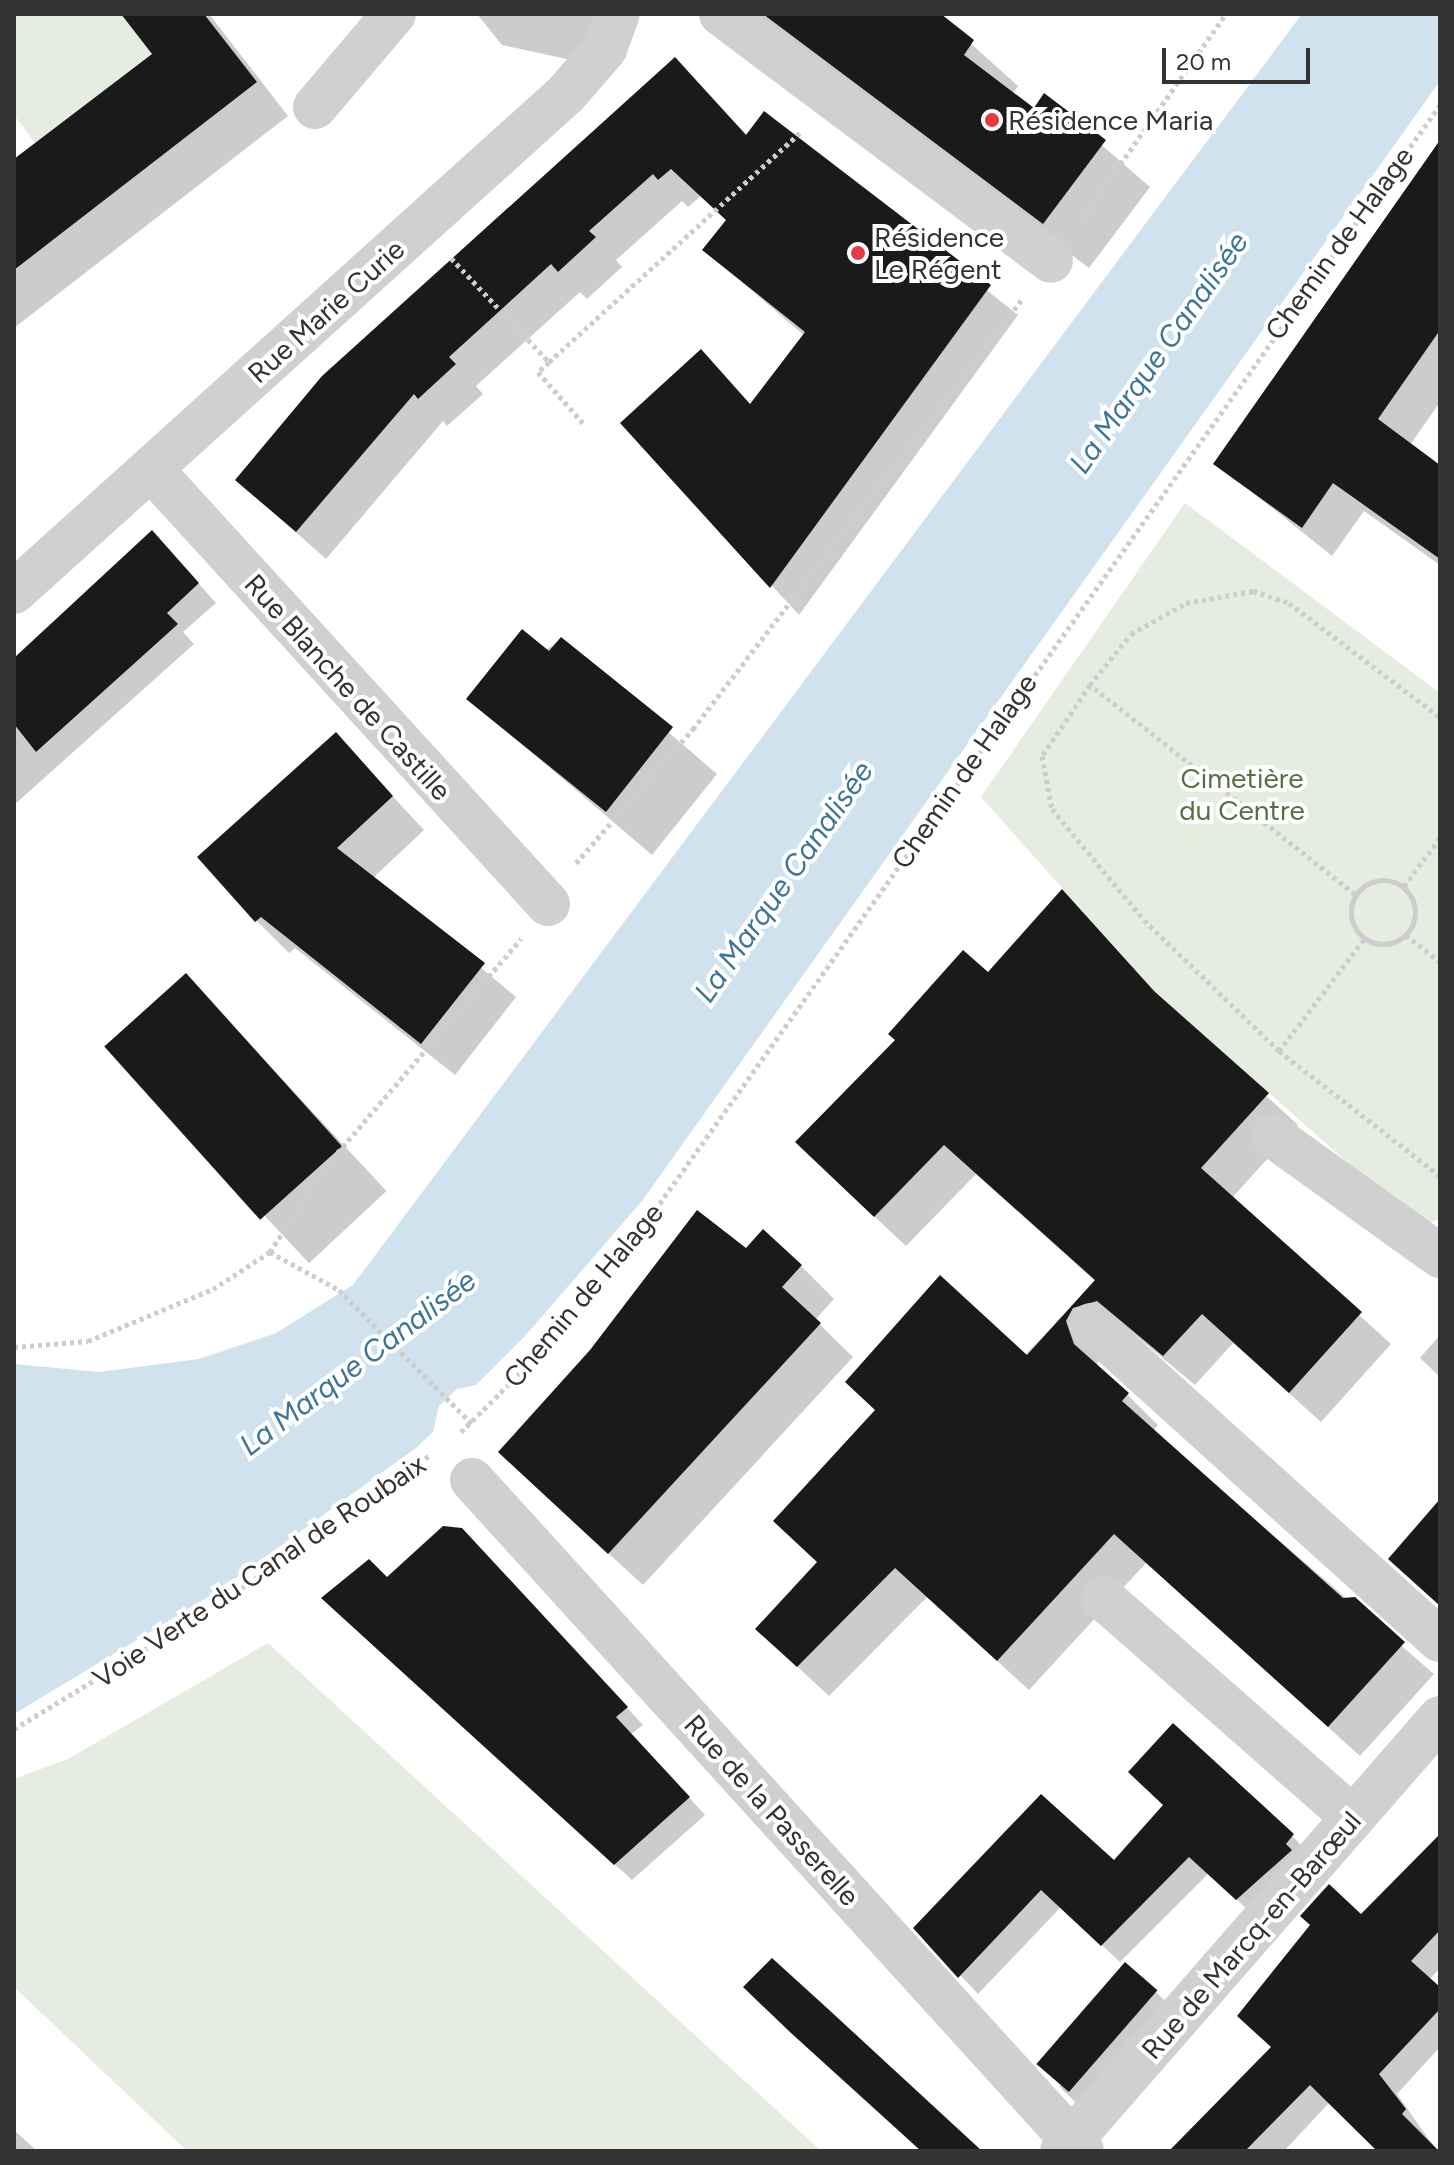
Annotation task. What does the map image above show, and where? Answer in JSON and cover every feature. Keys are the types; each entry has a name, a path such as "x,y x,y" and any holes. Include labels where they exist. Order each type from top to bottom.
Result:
{"street":[{"path":"315,107 394,14"},
{"name":"Rue Marie Curie","path":"14,592 587,72 618,14"},
{"path":"721,14 1051,261"},
{"name":"Rue Blanche de Castille","path":"151,469 548,904"},
{"path":"1273,1136 1440,1256"},
{"path":"1091,1325 1440,1640"},
{"name":"Rue de la Passerelle","path":"472,1480 1072,2147"},
{"path":"1103,1598 1353,1818"},
{"name":"Rue de Marcq-en-Barœul","path":"1072,2147 1440,1718"}],"path":[{"path":"14,1347 88,1341 213,1289 270,1252 322,1171 449,1029 548,904 595,833 693,729 1051,261 1226,14"},
{"path":"583,423 538,372 835,100"},
{"name":"Chemin de Halage","path":"472,1424 655,1210 1440,105"},
{"path":"420,226 549,362"},
{"path":"1440,717 1289,603 1253,591 1186,603 1131,634 1090,685 1042,756 1052,809 1144,920 1279,1051 1440,1176"},
{"path":"1090,685 1355,894"},
{"path":"1404,886 1440,838"},
{"path":"1374,880 1404,886 1416,910 1406,935 1390,944 1365,938 1350,916 1355,894 1374,880"},
{"path":"1406,935 1440,962"},
{"path":"1279,1051 1365,938"},
{"path":"270,1252 339,1290 472,1424"},
{"name":"Voie Verte du Canal de Roubaix","path":"452,1439 472,1424"},
{"name":"Voie Verte du Canal de Roubaix","path":"14,1729 216,1606 444,1445"}],"green space":[{"path":"14,14 121,14 152,54 35,143 14,115"},
{"name":"Cimetière du Centre","path":"1185,503 1440,693 1440,1219 1419,1226 1154,991 981,797"},
{"path":"268,1643 821,2151 187,2151 14,1987 14,1779 68,1759"}],"water":[{"name":"La Marque Canalisée","path":"1302,14 1440,14 1440,81 642,1201 526,1335 476,1385 457,1389 439,1406 433,1432 416,1448 218,1591 14,1714 14,1364 99,1372 199,1359 276,1333 353,1285"}],"building":[{"path":"121,14 204,14 257,82 14,270 14,159 152,54"},
{"name":"Résidence Maria","path":"763,14 941,14 974,40 964,55 1034,108 1044,93 1106,140 1043,224"},
{"path":"675,57 746,135 764,111 991,285 770,588 620,423 701,349 750,404 805,332 702,250 726,220 671,169 658,180 653,174 589,231 596,237 558,272 551,264 449,357 456,364 418,399 414,394 296,532 235,480 322,376"},
{"path":"1440,140 1440,330 1378,419 1440,465 1440,559 1333,483 1302,528 1213,464"},
{"path":"152,530 199,583 167,613 178,624 36,752 14,724 14,658"},
{"path":"522,629 549,651 561,637 673,727 606,812 466,699"},
{"path":"336,732 393,796 337,848 485,963 421,1044 261,917 255,922 197,857"},
{"path":"1062,889 1154,991 1269,1093 1201,1168 1362,1312 1289,1393 1202,1314 1163,1356 1097,1301 1073,1308 1066,1321 1074,1344 1129,1393 1122,1401 1343,1598 1355,1597 1405,1642 1328,1727 1114,1534 997,1661 895,1568 797,1667 755,1629 817,1562 773,1521 875,1410 845,1382 940,1275 1027,1355 1095,1280 944,1145 874,1217 795,1142 895,1040 888,1034 963,950 988,972"},
{"path":"186,973 342,1146 260,1220 104,1047"},
{"path":"697,1210 746,1248 763,1229 802,1265 782,1287 821,1323 608,1554 498,1452 590,1350"},
{"path":"1440,1499 1440,1604 1439,1605 1388,1559"},
{"path":"443,1526 462,1528 628,1707 616,1717 690,1797 614,1865 321,1598 369,1559 387,1577"},
{"path":"1173,1723 1294,1834 1286,1844 1292,1850 1236,1900 1189,1857 1101,1946 1041,1890 958,1978 913,1928 1041,1794 1114,1860 1163,1805 1128,1772"},
{"path":"1440,1834 1440,1930 1411,1961 1440,1987 1440,2009 1379,2074 1406,2109 1402,2114 1439,2151 1377,2151 1310,2085 1245,2151 1169,2151 1271,2047 1237,2016 1310,1925 1300,1916 1329,1884 1361,1914"},
{"path":"772,1958 982,2151 921,2151 791,2033 743,1987"},
{"path":"1125,1962 1157,1990 1069,2092 1036,2064"}],"place":[{"name":"Résidence Maria","path":"992,120"},
{"name":"Résidence Le Régent","path":"858,253"}]}
